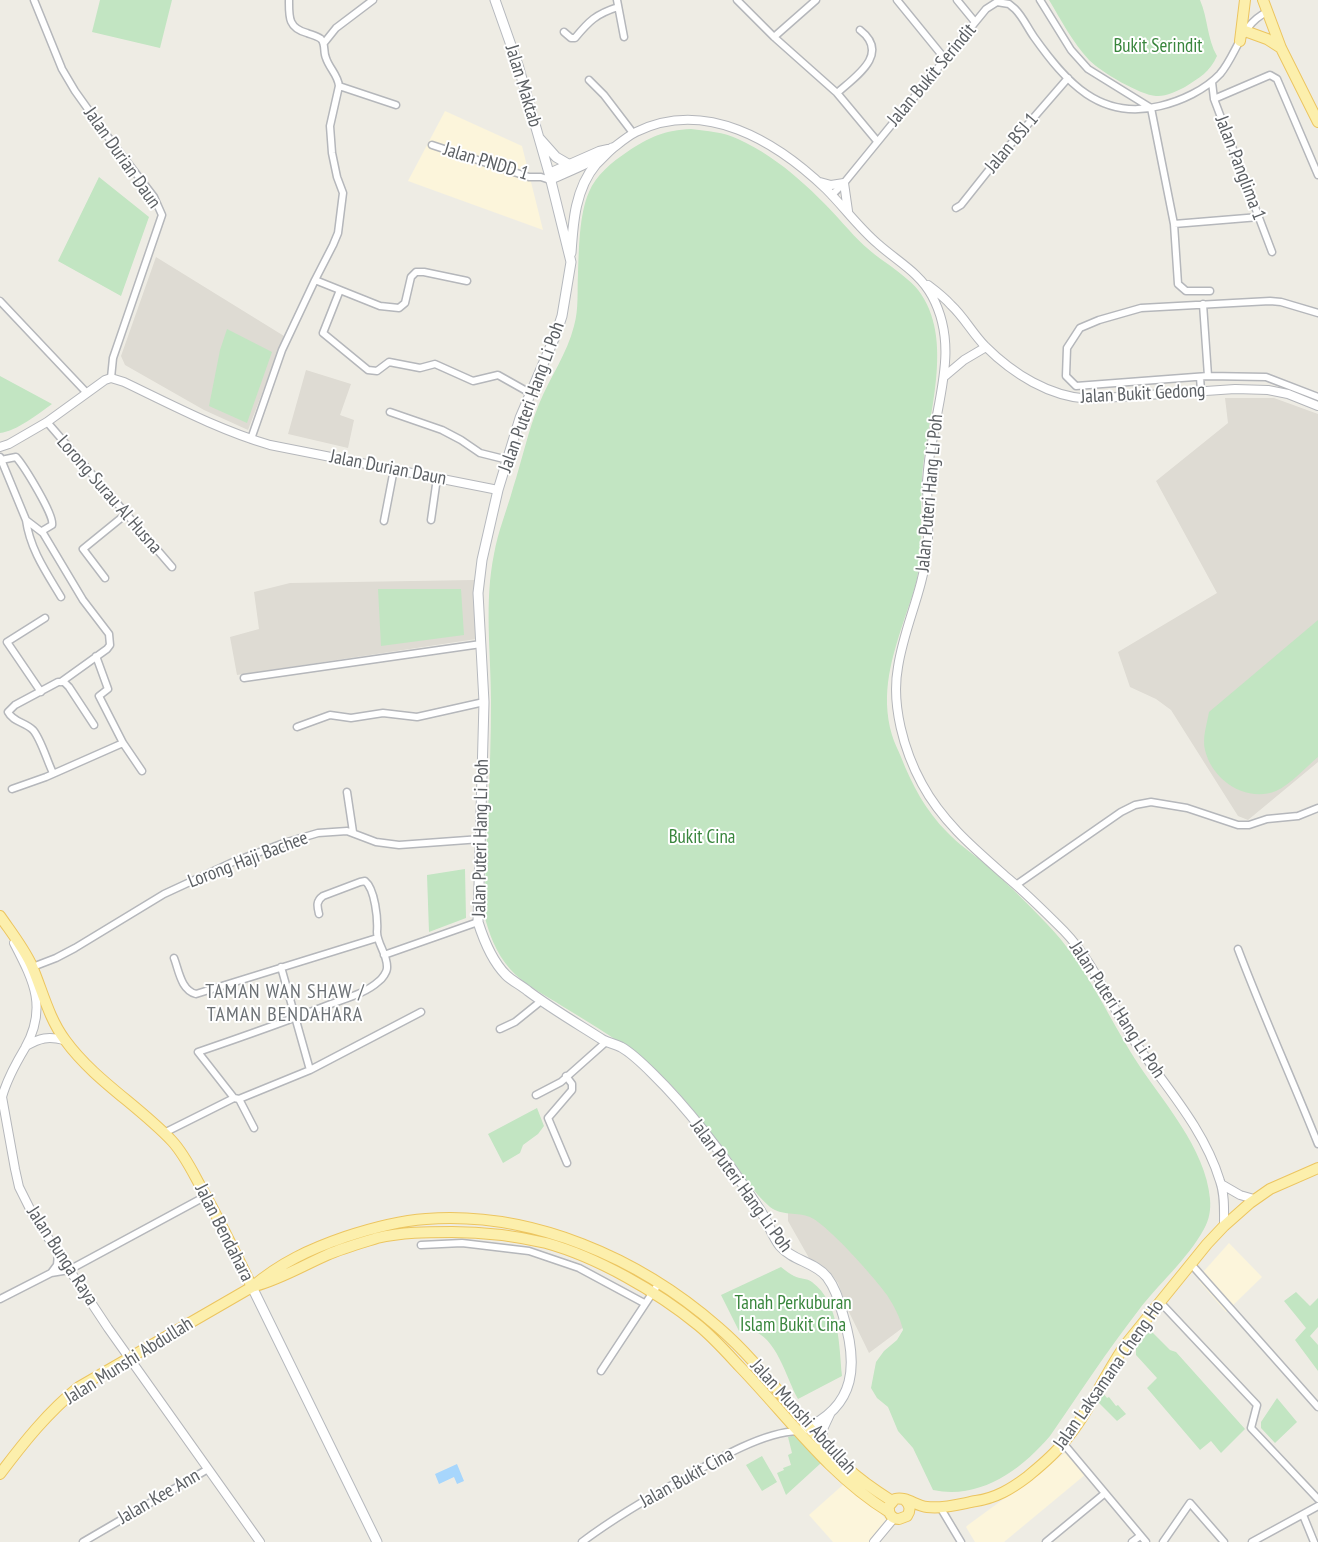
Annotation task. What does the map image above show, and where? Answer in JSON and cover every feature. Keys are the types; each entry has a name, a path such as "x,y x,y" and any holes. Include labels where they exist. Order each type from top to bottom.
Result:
{"main road":[{"name":"Jalan Maktab","path":"495,0 518,65 547,177"},
{"path":"1240,41 1245,0"},
{"path":"1263,0 1282,48 1318,122"},
{"path":"1245,31 1267,39 1282,48"},
{"path":"538,137 556,157 568,164"},
{"path":"571,262 573,221 582,188 595,166 612,148"},
{"name":"Jalan Puteri Hang Li Poh","path":"547,177 571,262 562,316 530,392 498,490 479,577 478,593 484,702 478,922 482,937 506,975 541,1001 606,1042 623,1048 653,1074 694,1120 726,1161 760,1209 781,1247 795,1258 822,1273 835,1290 848,1335 852,1367 847,1392 830,1413 798,1431"},
{"name":"Jalan Bendahara","path":"0,916 28,957 30,968 64,1040 85,1065 164,1133 184,1156 252,1287 377,1542"},
{"name":"Jalan Laksamana Cheng Ho","path":"905,1500 926,1507 940,1507 998,1496 1031,1474 1063,1443 1076,1426 1115,1360 1160,1302 1224,1226 1254,1200 1284,1182 1318,1168"},
{"name":"Jalan Munshi Abdullah","path":"0,1474 28,1437 62,1401 93,1379 252,1287 271,1271 319,1246 375,1227 426,1219 454,1218 501,1222 550,1232 634,1268 659,1283 718,1327 746,1355 846,1467 865,1484 892,1501"},
{"name":"Jalan Munshi Abdullah","path":"252,1287 275,1281 329,1254 378,1238 406,1233 471,1232 546,1244 607,1268 652,1293 706,1332 751,1378 814,1450 865,1497 891,1515"},
{"path":"821,1440 823,1428 830,1413"},
{"path":"898,1498 905,1500 909,1506 907,1516 902,1519 891,1515 889,1506 892,1501 898,1498"},
{"name":"Jalan Laksamana Cheng Ho","path":"907,1516 926,1507"}],"street":[{"name":"Jalan Durian Daun","path":"34,0 62,69 75,91 154,197 162,215 112,358 111,378 133,386 213,425 251,440 498,490"},
{"path":"290,0 289,17 292,25 300,31 316,36 324,43"},
{"path":"251,440 282,350 338,232 343,193 337,177 332,153 330,126 339,80 325,55 324,43 336,28 373,0"},
{"path":"774,37 816,0"},
{"path":"898,0 945,59"},
{"path":"957,0 975,22"},
{"path":"1040,0 1072,50 1088,69 1151,108 1174,224 1178,284 1186,291 1210,291"},
{"path":"739,1 774,37 837,93 877,141"},
{"name":"Jalan Bukit Serindit","path":"832,195 844,183 986,9 997,2 1009,4 1020,14 1046,53 1068,78 1087,93 1108,106 1136,110 1151,108 1182,99 1212,82 1230,61 1245,31 1260,16 1268,12"},
{"path":"564,32 571,38 575,38 600,13 618,4 624,37"},
{"path":"837,93 870,62 872,54 870,45 860,30"},
{"path":"1214,99 1270,75 1277,79 1318,175"},
{"name":"Jalan BSJ 1","path":"956,208 961,205 996,161 1068,78"},
{"path":"589,80 604,95 633,133"},
{"name":"Jalan Panglima 1","path":"1212,82 1214,99 1272,252"},
{"path":"339,86 396,104"},
{"name":"Jalan Puteri Hang Li Poh","path":"547,177 602,156 633,133 661,122 695,119 714,122 737,130 773,148 796,163 832,195 875,242 921,278 932,296 945,336 945,376 932,442 927,480 928,527 924,569 898,668 896,686 900,720 913,764 922,785 954,830 1016,885 1067,934 1080,950 1131,1035 1203,1140 1221,1184 1224,1203 1224,1226"},
{"name":"Jalan PNDD 1","path":"432,145 529,177 547,177"},
{"name":"Jalan Puteri Hang Li Poh","path":"547,177 568,164 599,151 612,148"},
{"path":"816,180 831,186 844,183 848,211"},
{"path":"1174,224 1259,218"},
{"path":"315,280 380,306 399,308 405,303 410,277 416,272 467,280"},
{"name":"Jalan Bukit Gedong","path":"921,278 952,305 986,347 1022,377 1049,391 1089,399 1216,390 1268,390 1288,394 1318,406"},
{"path":"340,290 323,333 368,370 378,371 389,362 420,368 435,364 473,381 498,375 530,392"},
{"path":"0,301 86,392"},
{"path":"1318,313 1282,302 1270,301 1141,308 1080,328 1067,348 1066,366 1066,376 1076,386 1200,377 1266,377 1318,397"},
{"path":"1204,304 1212,377 1216,390"},
{"path":"945,376 964,360 986,347"},
{"path":"1200,377 1201,391"},
{"path":"0,446 9,444 47,422 99,383 111,378"},
{"path":"390,412 442,430 462,440 480,453 508,460"},
{"name":"Lorong Surau Al Husna","path":"47,422 172,567"},
{"path":"42,531 52,526 53,522 48,510 16,457 1,459 26,520 34,551 61,597"},
{"path":"384,521 394,469"},
{"path":"431,520 438,478"},
{"path":"105,578 83,548 126,514"},
{"path":"26,520 42,531 83,600 109,634 110,645 107,649 61,682 15,705 8,712 11,717 35,732 54,773"},
{"path":"41,692 7,642 45,618"},
{"path":"244,678 481,644"},
{"path":"96,656 108,689 100,696 123,743 142,771"},
{"path":"61,682 64,682 69,687 94,725"},
{"path":"297,727 330,715 351,718 383,713 416,717 484,702"},
{"path":"12,789 123,743"},
{"path":"347,792 353,832"},
{"path":"1016,885 1120,812 1136,805 1151,802 1169,804 1238,825 1267,819 1298,816 1318,808"},
{"name":"Lorong Haji Bachee","path":"30,968 56,958 88,941 164,894 233,862 284,843 318,833 339,830 353,832 376,842 399,846 481,839"},
{"path":"254,1128 237,1098 198,1052 295,1018 364,991 381,980 387,969 377,938 378,922 373,897 367,882 365,881 318,899 319,914"},
{"path":"384,955 478,922"},
{"name":"Jalan Bunga Raya","path":"12,935 13,941 30,968 38,1006 35,1023 26,1046 4,1088 2,1097 14,1169 20,1187 33,1214 58,1254 260,1542"},
{"path":"174,958 184,986 189,992 196,994 377,938"},
{"path":"1238,949 1318,1144"},
{"path":"281,967 310,1070"},
{"path":"500,1029 515,1022 541,1001"},
{"path":"164,1133 237,1098 310,1070 421,1012"},
{"path":"26,1046 40,1038 47,1037 64,1040"},
{"path":"536,1095 553,1087 606,1042"},
{"path":"566,1076 572,1084 572,1090 548,1118 567,1164"},
{"path":"1221,1184 1240,1195 1254,1200"},
{"path":"0,1299 51,1273 69,1270 206,1196"},
{"path":"421,1245 462,1243 530,1251 579,1268 644,1303"},
{"path":"51,1273 57,1265 58,1254"},
{"path":"1191,1264 1318,1407"},
{"path":"601,1371 644,1303 659,1283"},
{"path":"1160,1302 1257,1405 1251,1428 1318,1500"},
{"name":"Jalan Bukit Cina","path":"582,1542 643,1501 729,1454 781,1433 798,1431"},
{"path":"1063,1443 1146,1542"},
{"name":"Jalan Kee Ann","path":"87,1541 208,1469"},
{"path":"1046,1542 1104,1494"},
{"path":"1163,1542 1190,1503 1224,1542"},
{"path":"1252,1542 1264,1539 1318,1506"},
{"path":"940,1507 961,1542"},
{"path":"1303,1514 1314,1542"},
{"path":"874,1542 891,1515"},
{"path":"1132,1542 1140,1536"}],"shaded area":[{"path":"445,111 522,146 543,230 408,181"},
{"path":"156,257 284,336 248,430 204,410 125,365 121,356"},
{"path":"306,370 351,384 340,415 354,420 348,448 288,434"},
{"path":"1225,398 1274,398 1318,414 1318,762 1248,820 1238,816 1171,710 1156,699 1130,687 1118,652 1217,593 1156,481 1228,423"},
{"path":"474,580 476,639 237,675 230,637 259,629 254,592 290,583"},
{"path":"811,1209 854,1249 909,1323 869,1353 848,1310 838,1283 829,1271 809,1258 788,1221 788,1210"},
{"path":"1229,1243 1262,1277 1226,1312 1199,1281 1204,1271"},
{"path":"1066,1452 1071,1455 1086,1474 1004,1542 975,1542 966,1527 968,1525"},
{"path":"845,1483 870,1502 893,1527 878,1542 833,1542 809,1515"}],"green space":[{"path":"100,0 172,0 160,48 92,32"},
{"name":"Bukit Serindit","path":"1049,0 1200,0 1211,43 1217,56 1207,70 1185,87 1163,96 1140,92 1102,71 1089,60 1072,39"},
{"name":"Bukit Cina","path":"691,129 715,132 733,137 754,147 784,167 812,191 864,245 904,276 921,294 931,315 936,337 937,361 924,460 921,495 920,555 917,579 896,646 887,690 889,720 893,738 915,787 939,824 1016,893 1061,939 1073,955 1124,1042 1181,1125 1200,1161 1207,1180 1210,1211 1206,1226 1189,1251 1127,1326 1050,1436 1013,1471 998,1480 967,1491 933,1490 913,1448 898,1431 888,1407 877,1398 871,1388 876,1362 884,1351 897,1340 903,1330 892,1303 872,1277 851,1253 818,1222 810,1217 779,1212 770,1207 753,1189 695,1112 656,1070 599,1028 521,980 505,963 497,950 484,914 491,728 489,591 491,572 498,537 539,404 563,356 576,320 580,232 583,211 589,192 600,175 627,152 658,135"},
{"path":"99,177 149,217 121,296 58,261"},
{"path":"227,329 272,352 247,423 209,406 220,350"},
{"path":"0,376 52,404 20,426 0,433"},
{"path":"378,589 461,589 464,635 381,646"},
{"path":"1318,620 1318,757 1292,780 1276,791 1265,794 1253,794 1242,791 1223,779 1209,761 1204,741 1209,712"},
{"path":"465,869 466,918 429,932 427,875"},
{"path":"537,1108 544,1126 538,1134 523,1145 520,1153 503,1163 488,1134"},
{"name":"Tanah Perkuburan Islam Bukit Cina","path":"781,1267 794,1276 810,1281 821,1291 833,1313 839,1339 842,1376 798,1399 774,1349 759,1334 749,1330 739,1331 721,1295"},
{"path":"1296,1292 1310,1306 1318,1298 1318,1327 1310,1336 1318,1345 1318,1371 1295,1340 1306,1328 1284,1301"},
{"path":"1151,1331 1170,1350 1176,1352 1245,1429 1221,1453 1211,1441 1200,1450 1147,1388 1157,1378 1136,1355 1136,1349 1133,1345"},
{"path":"1103,1393 1126,1414 1117,1421 1098,1402"},
{"path":"1277,1398 1297,1422 1275,1443 1261,1428 1261,1422"},
{"path":"795,1435 821,1463 786,1495 777,1473 791,1465 788,1455 792,1453 788,1437"},
{"path":"762,1456 777,1482 762,1491 746,1465"}],"water":[{"path":"457,1464 464,1481 457,1484 454,1477 439,1484 435,1474"}],"district":[{"name":"TAMAN WAN SHAW / TAMAN BENDAHARA","path":"285,1004"}]}
